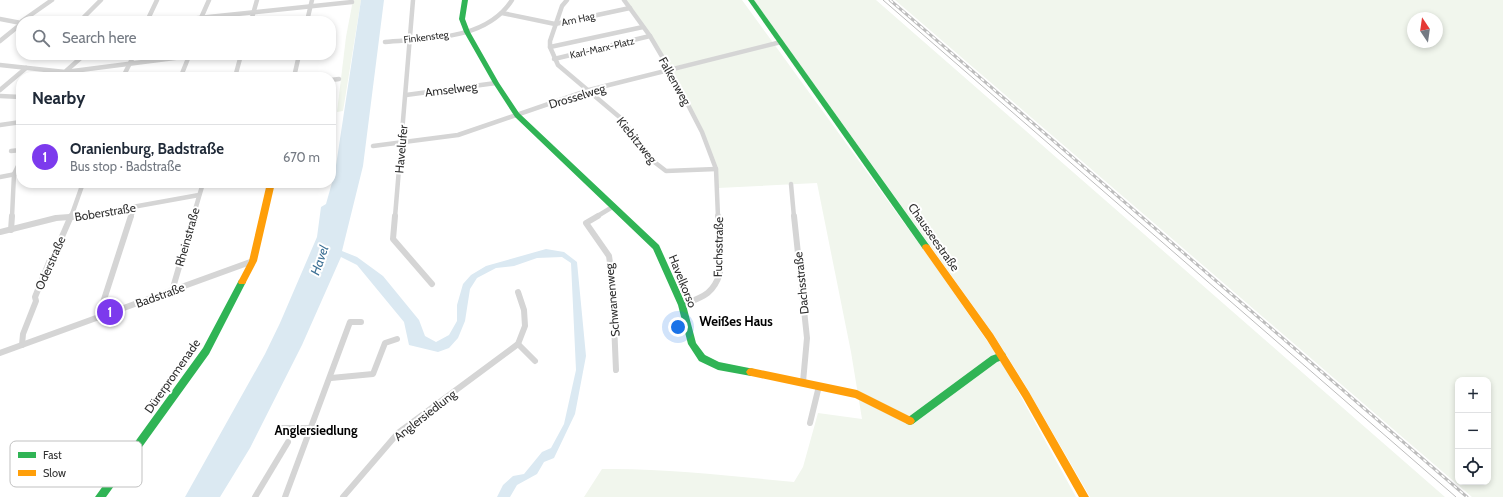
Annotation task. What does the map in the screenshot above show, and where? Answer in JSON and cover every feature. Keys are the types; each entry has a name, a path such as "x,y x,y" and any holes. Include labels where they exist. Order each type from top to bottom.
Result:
{"street":[{"path":"30,16 52,0"},
{"path":"85,16 101,0"},
{"path":"149,16 157,0"},
{"path":"202,16 209,0"},
{"path":"253,14 257,0"},
{"path":"308,16 312,0"},
{"name":"Havelufer","path":"413,0 402,142 392,239 432,284"},
{"name":"Havelkorso","path":"465,0 462,19 467,32 496,83 517,115 656,247 682,305 692,344 702,358 718,366 857,394 909,422 994,359 1002,356"},
{"name":"Finkensteg","path":"385,42 467,32 482,27 502,13 512,0"},
{"path":"554,59 550,47 562,6 567,0"},
{"name":"Falkenweg","path":"624,0 650,36 670,70 702,132 716,169"},
{"name":"Chausseestraße","path":"751,0 1002,356 1084,497"},
{"path":"227,16 352,2"},
{"name":"Am Hag","path":"502,13 556,24 630,8"},
{"path":"0,19 16,22"},
{"path":"0,41 16,27"},
{"path":"550,47 643,27"},
{"name":"Karl-Marx-Platz","path":"554,59 650,36"},
{"name":"Drosselweg","path":"373,146 458,135 590,90 781,42"},
{"name":"Kiebitzweg","path":"554,59 558,65 590,90 623,120 652,161 666,171 716,169"},
{"path":"65,72 78,60"},
{"path":"125,72 131,60"},
{"path":"0,65 65,72 158,60"},
{"path":"183,72 187,60"},
{"path":"236,72 240,60"},
{"path":"295,72 298,60"},
{"path":"21,72 26,68"},
{"path":"0,90 16,76"},
{"name":"Amselweg","path":"406,95 496,83"},
{"path":"0,96 16,97"},
{"path":"0,125 16,123"},
{"path":"11,151 16,150"},
{"name":"Fuchsstraße","path":"682,305 706,295 716,285 720,273 716,169"},
{"path":"11,230 14,174 16,170"},
{"path":"0,177 14,174"},
{"name":"Dachsstraße","path":"791,184 807,338 803,382"},
{"name":"Oderstraße","path":"22,345 23,334 36,301 35,297 71,218 81,188"},
{"name":"Rheinstraße","path":"172,291 201,188"},
{"name":"Dürerpromenade","path":"141,441 206,351 253,261 270,188"},
{"name":"Boberstraße","path":"0,232 56,218 71,218 134,208 199,195"},
{"name":"Schwanenweg","path":"614,206 586,223 609,256 612,276 616,370"},
{"path":"98,318 134,208"},
{"name":"Badstraße","path":"0,353 253,261"},
{"path":"518,292 524,310 525,326 518,344 535,361"},
{"path":"286,497 310,428 331,378 350,322 360,322"},
{"path":"331,378 373,374 385,343 397,339"},
{"name":"Anglersiedlung","path":"343,497 398,433 518,344"},
{"path":"810,423 819,386"},
{"path":"281,428 310,428"},
{"path":"255,497 288,442"},
{"name":"Dürerpromenade","path":"100,497 107,487"}],"shaded area":[{"path":"353,0 361,0 343,111 337,112 346,37"},
{"path":"624,0 742,0 933,263 1003,364 1076,497 584,497 602,469 674,471 794,482 803,467 818,413 862,419 851,352 817,183 718,188 716,169 702,132 670,70"},
{"path":"754,0 876,0 1445,497 1090,497 1024,383 994,335"},
{"path":"895,0 1503,0 1503,497 1472,497 1458,485 1491,485 1491,377 1455,377 1455,482"}],"water":[{"name":"Havel","path":"361,0 384,0 363,166 342,251 357,257 383,276 419,320 425,336 436,342 449,335 457,321 457,305 463,284 471,275 486,266 546,249 564,252 577,262 586,356 575,414 554,458 544,462 537,474 517,485 510,497 497,497 503,485 513,476 524,474 542,452 551,448 564,424 576,370 571,263 562,257 537,258 514,266 496,268 477,278 470,289 465,321 458,338 449,348 438,352 409,345 404,322 357,265 341,257 302,345 250,448 220,497 185,497 265,354 280,323 317,237 321,207 326,204 330,188 336,188 336,165"}],"tram line":[{"path":"883,0 1456,497"}],"railway":[{"path":"890,0 1467,497"}],"traffic: fast":[{"path":"465,0 462,19 467,32 496,83 517,115 656,247 682,305 692,344 702,358 718,366 751,372"},
{"path":"751,0 926,247"},
{"path":"141,441 206,351 242,282"},
{"path":"910,421 994,359 1002,356"},
{"path":"100,497 107,487"}],"traffic: slow":[{"path":"242,282 253,261 270,188"},
{"path":"926,247 990,337 1026,395 1084,497"},
{"path":"751,372 857,394 910,421"}],"place":[{"name":"Oranienburg, Badstraße","path":"110,312"}],"district":[{"name":"Weißes Haus","path":"736,321"},
{"name":"Anglersiedlung","path":"316,430"}]}
